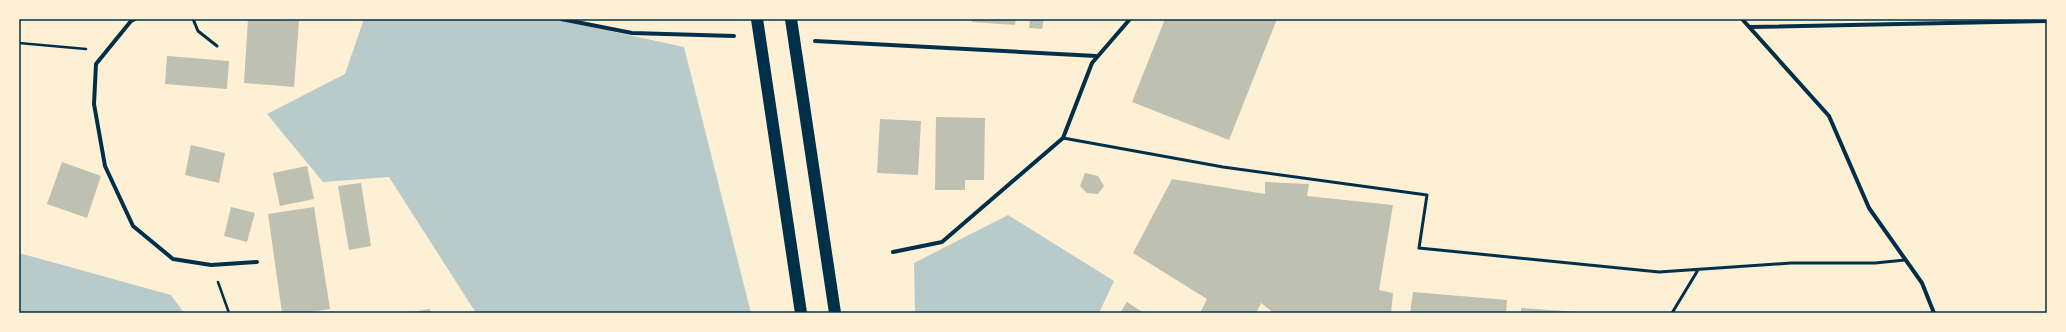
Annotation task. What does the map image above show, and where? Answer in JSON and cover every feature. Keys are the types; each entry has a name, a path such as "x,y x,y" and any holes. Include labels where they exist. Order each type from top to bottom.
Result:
{"highway":[{"path":"757,19 801,313"},
{"path":"791,19 836,313"}],"street":[{"path":"135,19 131,21 96,64 94,104 105,166 133,226 173,259 211,265 257,262"},
{"path":"561,19 632,32 734,36"},
{"path":"893,252 942,242 1063,138 1092,63 1096,56 1130,19"},
{"path":"1742,19 1829,116 1869,208 1922,283 1934,313"},
{"path":"1750,27 2047,21"},
{"path":"815,40 1096,56"}],"lane":[{"path":"192,19 198,31 217,46"},
{"path":"1063,138 1223,167 1426,195 1419,248 1659,272 1791,263 1875,263 1905,260"},
{"path":"1672,313 1698,270"}],"path":[{"path":"19,43 106,50"},
{"path":"211,265 229,313"}],"shaded area":[{"path":"364,19 554,19 684,47 751,313 476,313 389,177 323,182 267,114 345,74"},
{"path":"1008,215 1114,281 1099,313 915,313 914,263"},
{"path":"19,253 171,295 184,313 19,313"}],"building":[{"path":"248,19 299,21 294,87 244,83"},
{"path":"972,19 1016,19 1015,25 972,22"},
{"path":"1030,19 1044,19 1042,29 1029,28"},
{"path":"1165,19 1277,19 1229,140 1132,102"},
{"path":"167,56 229,61 227,89 165,84"},
{"path":"936,117 985,118 984,180 965,180 965,190 935,190"},
{"path":"880,119 921,121 918,175 877,173"},
{"path":"191,145 225,153 219,183 185,175"},
{"path":"62,162 101,176 87,218 47,204"},
{"path":"307,166 314,199 280,206 273,173"},
{"path":"1085,173 1098,176 1104,186 1098,194 1087,193 1080,186"},
{"path":"1172,179 1265,194 1265,182 1309,184 1307,196 1393,205 1379,290 1393,293 1391,313 1274,313 1261,303 1256,313 1200,313 1207,299 1133,253"},
{"path":"361,183 371,246 349,250 338,186"},
{"path":"231,207 255,213 247,242 224,236"},
{"path":"314,207 330,309 303,313 282,313 268,214"},
{"path":"1413,292 1507,300 1506,313 1410,313"},
{"path":"1127,302 1144,313 1120,313"},
{"path":"1521,308 1578,312 1578,313 1521,313"},
{"path":"430,309 431,313 411,313 411,312"}]}
